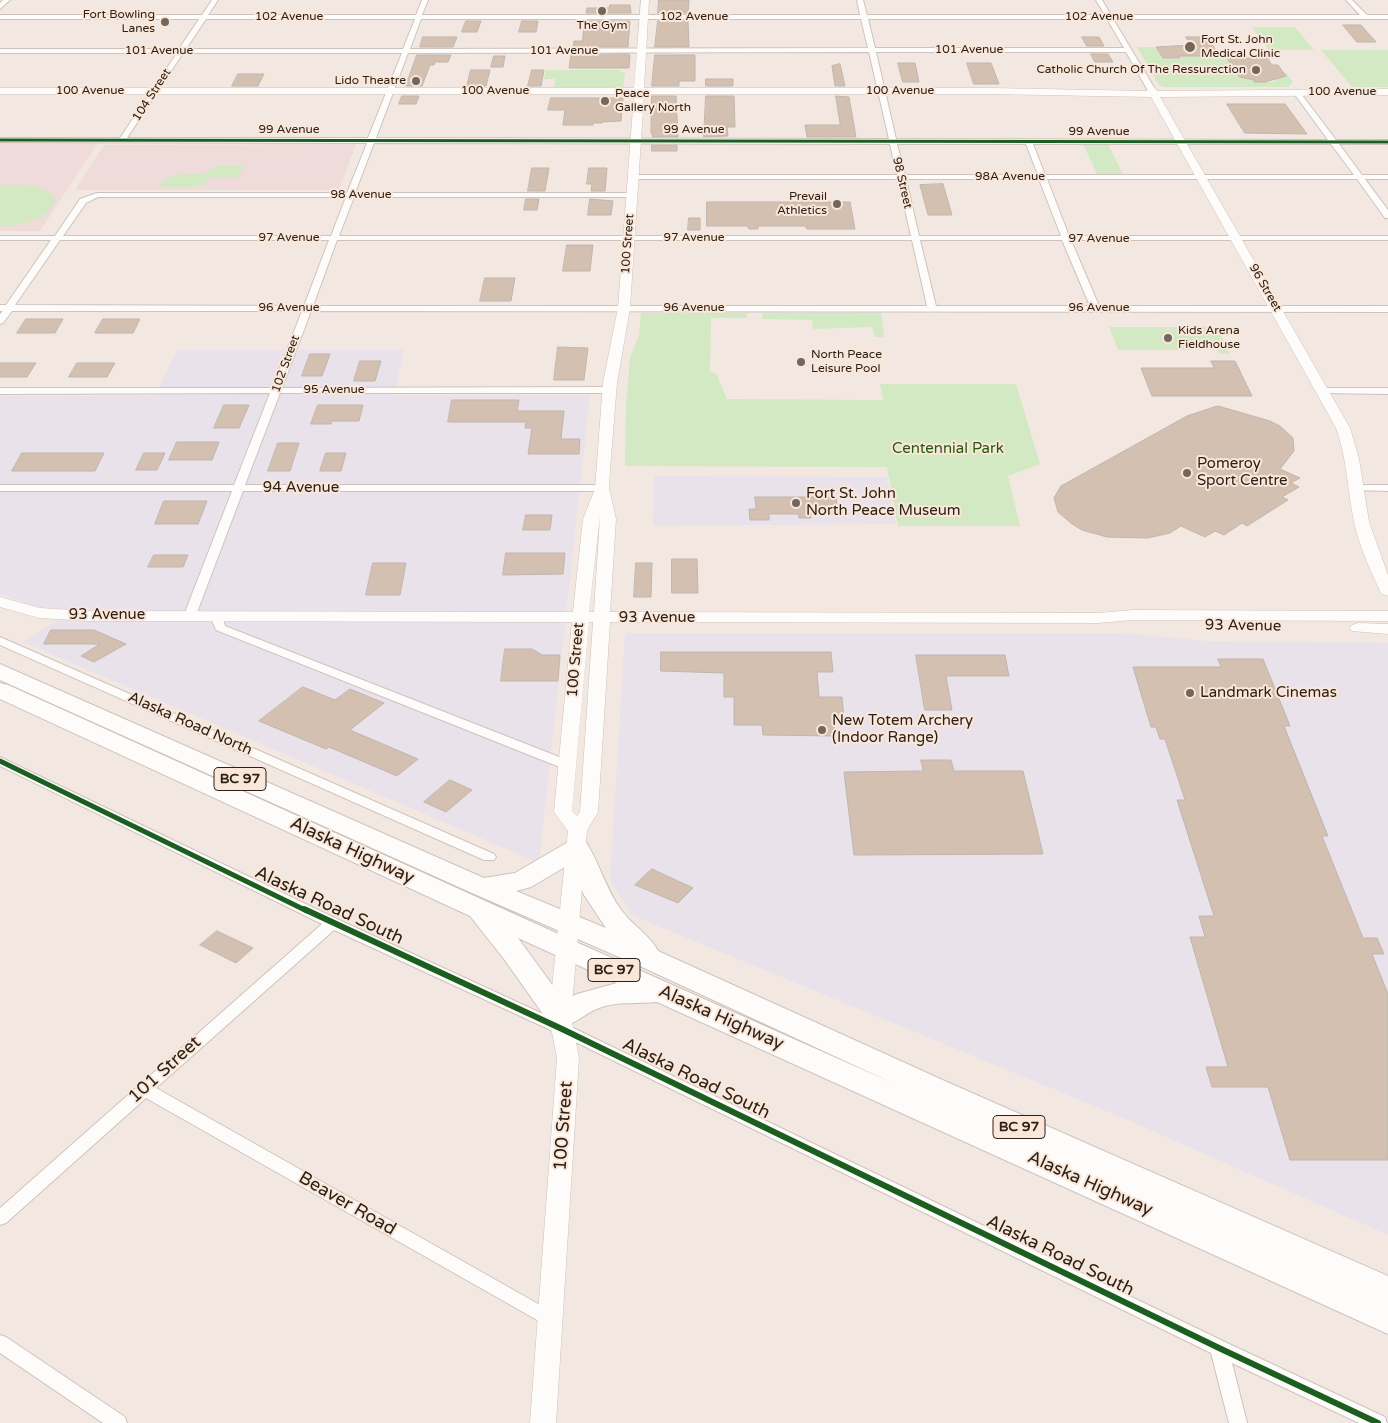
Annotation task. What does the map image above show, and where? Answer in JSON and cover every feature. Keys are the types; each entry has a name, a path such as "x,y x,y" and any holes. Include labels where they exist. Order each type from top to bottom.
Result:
{"highway":[{"name":"Alaska Highway","path":"0,671 479,898"},
{"name":"Alaska Highway","path":"0,690 568,936 652,960 936,1090 1388,1291"},
{"path":"652,960 613,919 597,895 578,839 522,881 479,898 561,1023 587,1001 610,994 662,991"},
{"name":"Alaska Highway","path":"568,936 662,991 1388,1319"}],"main road":[{"name":"100 Street","path":"543,1423 568,1058 561,1023 578,839 589,812 608,519 602,488 609,390 624,308 645,0"},
{"name":"100 Avenue","path":"0,91 1388,92"},
{"name":"96 Street","path":"1152,92 1324,391 1347,436 1354,465 1359,510 1367,544 1388,591"},
{"name":"100 Street","path":"578,839 564,812 567,766 591,519 602,488"},
{"name":"93 Avenue","path":"0,602 39,613 60,615 1098,618 1171,624 1388,629"},
{"name":"93 Avenue","path":"1098,618 1182,614 1388,616"},
{"path":"573,691 582,711 582,727 594,739"}],"street":[{"path":"0,8 7,0"},
{"name":"104 Street","path":"122,140 215,0"},
{"name":"102 Street","path":"190,615 425,0"},
{"name":"98 Street","path":"860,0 914,238 932,308"},
{"name":"96 Street","path":"1099,0 1152,92"},
{"path":"1349,0 1365,17"},
{"name":"102 Avenue","path":"0,17 1388,17"},
{"name":"101 Avenue","path":"0,50 1129,50"},
{"path":"1297,92 1388,216"},
{"name":"99 Avenue","path":"0,140 1388,142"},
{"path":"1029,142 1095,308"},
{"name":"98A Avenue","path":"632,177 1388,177"},
{"name":"98 Avenue","path":"57,239 83,202 91,197 105,195 631,195"},
{"name":"97 Avenue","path":"0,238 1388,238"},
{"path":"0,321 5,308 57,239"},
{"name":"96 Avenue","path":"5,308 1388,309"},
{"name":"95 Avenue","path":"0,391 609,390"},
{"path":"1324,391 1388,391"},
{"name":"94 Avenue","path":"0,488 602,488"},
{"path":"1357,488 1388,488"},
{"path":"216,615 220,628 567,766"},
{"name":"Alaska Road North","path":"0,641 489,857"},
{"name":"Alaska Road South","path":"3,766 332,923 561,1023 1219,1348 1378,1423"},
{"name":"101 Street","path":"0,1218 332,923"},
{"name":"Beaver Road","path":"144,1089 550,1319"},
{"path":"0,1343 118,1423"},
{"path":"1219,1348 1238,1423"}],"shaded area":[{"path":"0,143 98,143 40,231 0,231"},
{"path":"356,144 339,190 75,190 104,145"},
{"path":"177,350 404,350 394,395 590,395 539,863 23,642 73,610 34,606 0,594 0,396 155,396"},
{"path":"654,476 887,477 896,524 653,526"},
{"path":"625,633 1119,633 1208,641 1388,643 1388,1235 1121,1117 631,915 610,879"}],"green space":[{"path":"1252,27 1295,27 1314,50 1269,50"},
{"path":"1137,47 1155,47 1163,59 1181,59 1180,56 1227,56 1234,65 1231,66 1233,68 1238,68 1254,79 1253,82 1276,82 1273,79 1282,77 1274,73 1286,73 1293,82 1288,87 1163,87 1159,85"},
{"path":"1321,50 1388,50 1388,87 1352,87"},
{"path":"546,70 620,70 620,72 625,72 623,87 554,87 555,79 544,79"},
{"path":"1083,144 1108,144 1123,174 1097,174"},
{"path":"217,166 244,166 238,178 209,177 205,184 191,187 159,187 170,177 183,174 202,174"},
{"path":"0,185 39,187 52,194 56,200 53,207 41,217 16,225 0,227"},
{"name":"Centennial Park","path":"641,313 747,313 747,318 711,318 710,372 716,373 727,399 883,400 880,384 1016,384 1040,464 1008,476 1020,526 898,526 887,467 625,466 626,404 630,358 639,335"},
{"path":"763,313 881,313 884,337 875,337 872,327 813,329 812,320 763,319 761,318"},
{"name":"Kids Arena Fieldhouse","path":"1109,327 1217,327 1230,354 1220,354 1217,350 1118,350"}],"building":[{"path":"659,0 689,0 688,13 658,13"},
{"path":"610,5 630,5 631,13 586,13 587,8 609,8"},
{"path":"466,21 481,21 477,32 462,32"},
{"path":"522,21 538,21 536,32 519,32"},
{"path":"585,21 630,21 628,47 573,47 574,41 582,41"},
{"path":"658,21 688,21 689,47 655,47"},
{"path":"1343,25 1361,25 1376,42 1357,42"},
{"path":"423,37 457,37 453,47 420,47"},
{"path":"1082,37 1099,37 1104,46 1087,46"},
{"name":"Fort St. John Medical Clinic","path":"1186,37 1207,37 1220,56 1163,58 1156,47 1191,45"},
{"path":"1091,54 1108,54 1113,62 1095,62"},
{"path":"417,55 451,55 448,62 435,62 434,65 430,65 422,86 406,86"},
{"path":"571,55 630,55 629,68 569,68"},
{"path":"655,55 695,55 695,81 679,81 679,86 652,86"},
{"path":"494,56 505,56 503,67 491,67"},
{"name":"Catholic Church Of The Ressurection","path":"1227,58 1267,58 1272,65 1278,65 1286,76 1265,82 1254,82 1254,80 1240,77"},
{"path":"898,63 915,63 919,82 903,82"},
{"path":"967,63 991,63 999,84 974,84"},
{"path":"840,64 845,86 835,86 832,66"},
{"path":"471,70 490,70 486,86 467,86"},
{"path":"532,70 544,70 541,86 528,86"},
{"path":"238,74 264,74 258,86 232,86"},
{"path":"706,79 733,79 733,86 706,86"},
{"path":"402,96 419,96 416,104 399,104"},
{"path":"652,96 676,96 678,137 653,137 651,132"},
{"path":"706,96 734,96 735,127 727,127 728,136 704,137"},
{"path":"836,96 849,97 856,137 807,137 805,125 840,125"},
{"path":"551,98 623,98 621,121 593,123 593,125 563,125 565,110 548,110"},
{"path":"1227,104 1285,104 1307,134 1245,133"},
{"path":"652,145 677,145 677,151 652,151"},
{"path":"532,168 549,168 545,191 528,191"},
{"path":"589,168 607,168 605,191 591,191 592,184 587,184"},
{"path":"943,184 952,215 928,215 920,185"},
{"path":"526,199 539,199 537,210 524,210"},
{"path":"590,199 613,201 611,215 588,215"},
{"path":"707,202 850,202 855,229 758,226 758,229 749,229 747,226 707,226"},
{"path":"689,218 700,218 700,230 688,230"},
{"path":"567,245 593,245 590,271 563,271"},
{"path":"485,278 515,278 511,301 480,301"},
{"path":"26,319 63,319 55,333 17,333"},
{"path":"103,319 140,319 133,333 95,333"},
{"path":"558,347 588,348 584,380 554,380"},
{"path":"310,354 330,354 322,376 302,376"},
{"path":"360,361 381,361 375,381 354,381"},
{"path":"1211,361 1235,361 1252,396 1152,396 1141,368 1214,368"},
{"path":"0,363 36,363 27,377 0,377"},
{"path":"77,363 115,363 107,377 69,377"},
{"path":"452,400 519,400 517,411 564,411 561,439 580,439 579,454 528,454 532,428 525,428 526,422 448,422"},
{"path":"224,405 249,405 239,428 214,428"},
{"path":"318,405 363,405 359,421 332,421 331,424 311,424"},
{"name":"Pomeroy Sport Centre","path":"1218,406 1270,421 1280,426 1293,438 1294,451 1280,469 1300,478 1291,483 1299,487 1282,497 1288,500 1247,526 1242,523 1224,535 1215,531 1205,537 1181,526 1170,533 1148,538 1107,537 1082,530 1058,512 1054,498 1061,486 1187,416"},
{"path":"177,442 219,442 212,460 169,460"},
{"path":"278,443 299,443 290,471 268,471"},
{"path":"22,453 104,453 95,471 12,471"},
{"path":"144,453 165,453 157,470 136,470"},
{"path":"326,453 346,453 341,471 320,471"},
{"name":"Fort St. John North Peace Museum","path":"755,497 836,497 838,514 810,514 811,518 799,518 798,514 769,514 769,520 750,520 749,509 756,509"},
{"path":"164,501 207,501 198,524 155,524"},
{"path":"526,515 552,515 550,530 523,530"},
{"path":"506,553 565,553 563,574 503,575"},
{"path":"154,555 188,555 183,567 148,567"},
{"path":"672,559 697,559 698,593 672,593"},
{"path":"373,563 406,563 400,595 366,595"},
{"path":"636,563 652,563 651,597 634,597"},
{"path":"51,630 94,630 126,644 94,662 81,656 100,644 44,644"},
{"path":"505,649 532,649 542,655 560,655 558,681 501,681"},
{"path":"661,652 831,652 833,672 817,672 819,697 842,697 844,719 833,719 835,736 763,735 762,725 734,725 734,697 724,697 724,673 661,671"},
{"path":"916,655 1005,655 1009,676 946,676 952,710 925,710"},
{"path":"1218,659 1263,659 1290,726 1284,726 1328,836 1322,836 1363,938 1377,938 1384,954 1372,954 1388,994 1388,1160 1290,1160 1268,1087 1212,1087 1206,1067 1228,1067 1190,937 1205,937 1199,916 1214,916 1177,800 1185,800 1165,739 1160,739 1156,727 1151,727 1133,667 1221,667"},
{"path":"303,687 335,700 350,689 384,703 350,730 418,759 397,776 329,747 326,749 259,721"},
{"path":"921,760 951,760 954,771 1023,771 1043,854 854,855 844,772 923,771"},
{"path":"450,780 472,790 446,812 424,802"},
{"path":"652,869 693,888 678,903 635,885"},
{"path":"217,931 253,948 236,963 200,945"}],"cycle path":[{"path":"0,140 1388,142"},
{"path":"0,761 332,923 562,1029 1219,1348 1378,1423"}],"place":[{"name":"The Gym","path":"602,11"},
{"name":"Fort Bowling Lanes","path":"165,22"},
{"name":"Fort St. John Medical Clinic","path":"1190,47"},
{"name":"Catholic Church Of The Ressurection","path":"1256,70"},
{"name":"Lido Theatre","path":"416,81"},
{"name":"Peace Gallery North","path":"605,101"},
{"name":"Prevail Athletics","path":"837,204"},
{"name":"Kids Arena Fieldhouse","path":"1168,338"},
{"name":"North Peace Leisure Pool","path":"801,362"},
{"name":"Pomeroy Sport Centre","path":"1187,473"},
{"name":"Fort St. John North Peace Museum","path":"796,503"},
{"name":"Landmark Cinemas","path":"1190,693"},
{"name":"New Totem Archery (Indoor Range)","path":"822,730"}]}
